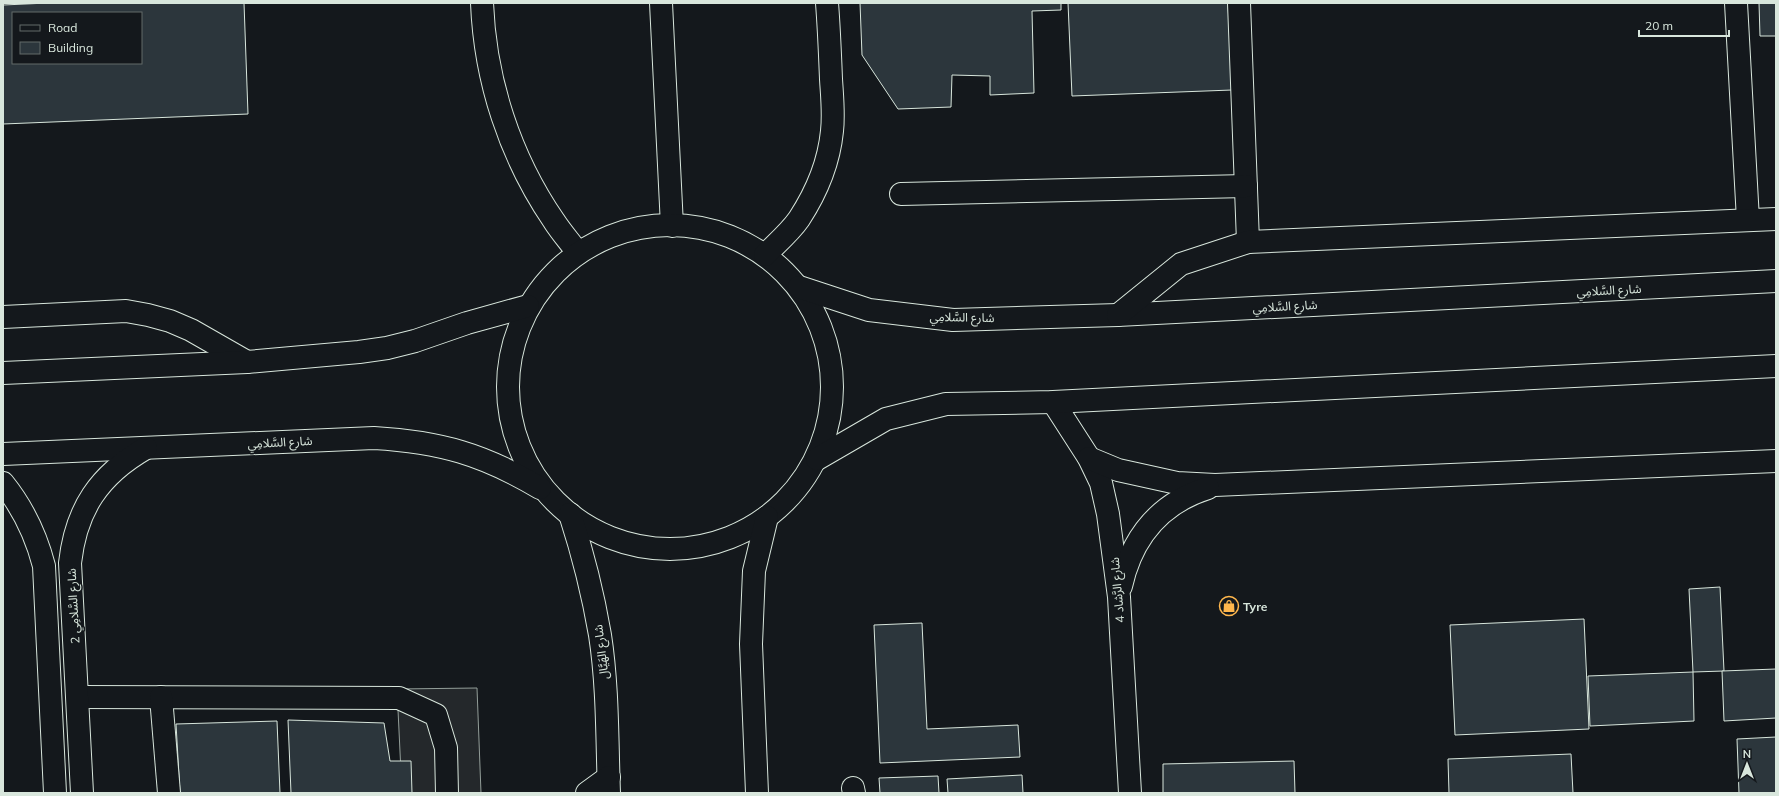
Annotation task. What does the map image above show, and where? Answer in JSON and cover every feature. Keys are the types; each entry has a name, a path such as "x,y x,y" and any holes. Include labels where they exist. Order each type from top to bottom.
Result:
{"street":[{"path":"482,3 488,67 499,108 513,147 532,185 550,215 578,253"},
{"path":"661,3 672,226"},
{"path":"765,255 783,238 798,220 811,199 821,178 828,154 832,131 832,108 827,3"},
{"path":"1239,3 1248,242"},
{"path":"1736,3 1748,220"},
{"path":"901,194 1246,186"},
{"path":"1118,315 1181,264 1248,242 1776,219"},
{"path":"652,225 672,226 692,226 730,236 765,255 799,287 822,326 833,370 831,416 817,459 795,491 767,517 730,537 689,548 647,547 606,536 570,514 546,492 528,465 512,426 507,385 513,345 528,306 550,277 578,253 613,235 652,225"},
{"name":"شارع السَّلامِي","path":"799,287 869,310 953,320 1118,315 1776,281"},
{"path":"3,373 247,362 387,348 528,306"},
{"path":"3,316 126,311 148,315 170,321 191,330 247,362"},
{"path":"817,459 886,419 946,404 1053,402 1776,366"},
{"name":"شارع الرَّشاد 4","path":"1053,402 1089,458 1101,483 1108,514 1119,597 1130,793"},
{"name":"شارع السَّلامِي","path":"3,454 374,438 410,440 445,447 481,457 515,473 546,492"},
{"name":"شارع السَّلامِي 2","path":"82,793 70,563 73,542 78,522 95,492 112,471 129,458 147,448"},
{"path":"1089,458 1118,470 1176,483 1216,485 1776,461"},
{"path":"3,483 15,497 31,526 40,549 44,566 55,793"},
{"path":"1119,597 1125,569 1135,546 1150,524 1168,507 1191,493 1216,485"},
{"name":"شارع الهَيَّال","path":"570,514 584,561 600,636 604,678 609,785"},
{"path":"757,793 751,644 754,571 767,517"},
{"path":"78,696 399,698 436,714 446,748 447,793"},
{"path":"161,696 169,793"},
{"path":"587,793 609,785"}],"shaded area":[{"path":"477,688 481,793 402,793 397,689"}],"building":[{"path":"48,3 244,3 248,114 3,124 3,5"},
{"path":"860,3 1061,3 1061,10 1032,11 1034,93 990,95 990,76 952,75 951,107 898,109 862,55"},
{"path":"1068,3 1228,3 1232,90 1072,96"},
{"path":"1759,3 1776,3 1776,36 1760,36"},
{"path":"1720,587 1724,671 1693,672 1689,589"},
{"path":"1584,619 1589,729 1455,735 1450,625"},
{"path":"922,623 927,729 1018,725 1020,757 880,763 874,625"},
{"path":"1776,669 1776,718 1724,721 1722,671"},
{"path":"1693,672 1694,721 1590,726 1588,676"},
{"path":"288,720 384,723 390,761 411,761 412,793 291,793"},
{"path":"277,721 280,793 180,793 176,724"},
{"path":"1776,737 1776,793 1739,793 1737,739"},
{"path":"1571,754 1573,793 1449,793 1448,759"},
{"path":"1294,761 1295,793 1163,793 1163,764"},
{"path":"1022,775 1023,793 948,793 947,779"},
{"path":"938,776 939,793 880,793 879,778"}],"place":[{"name":"Tyre","path":"1229,606"}]}
